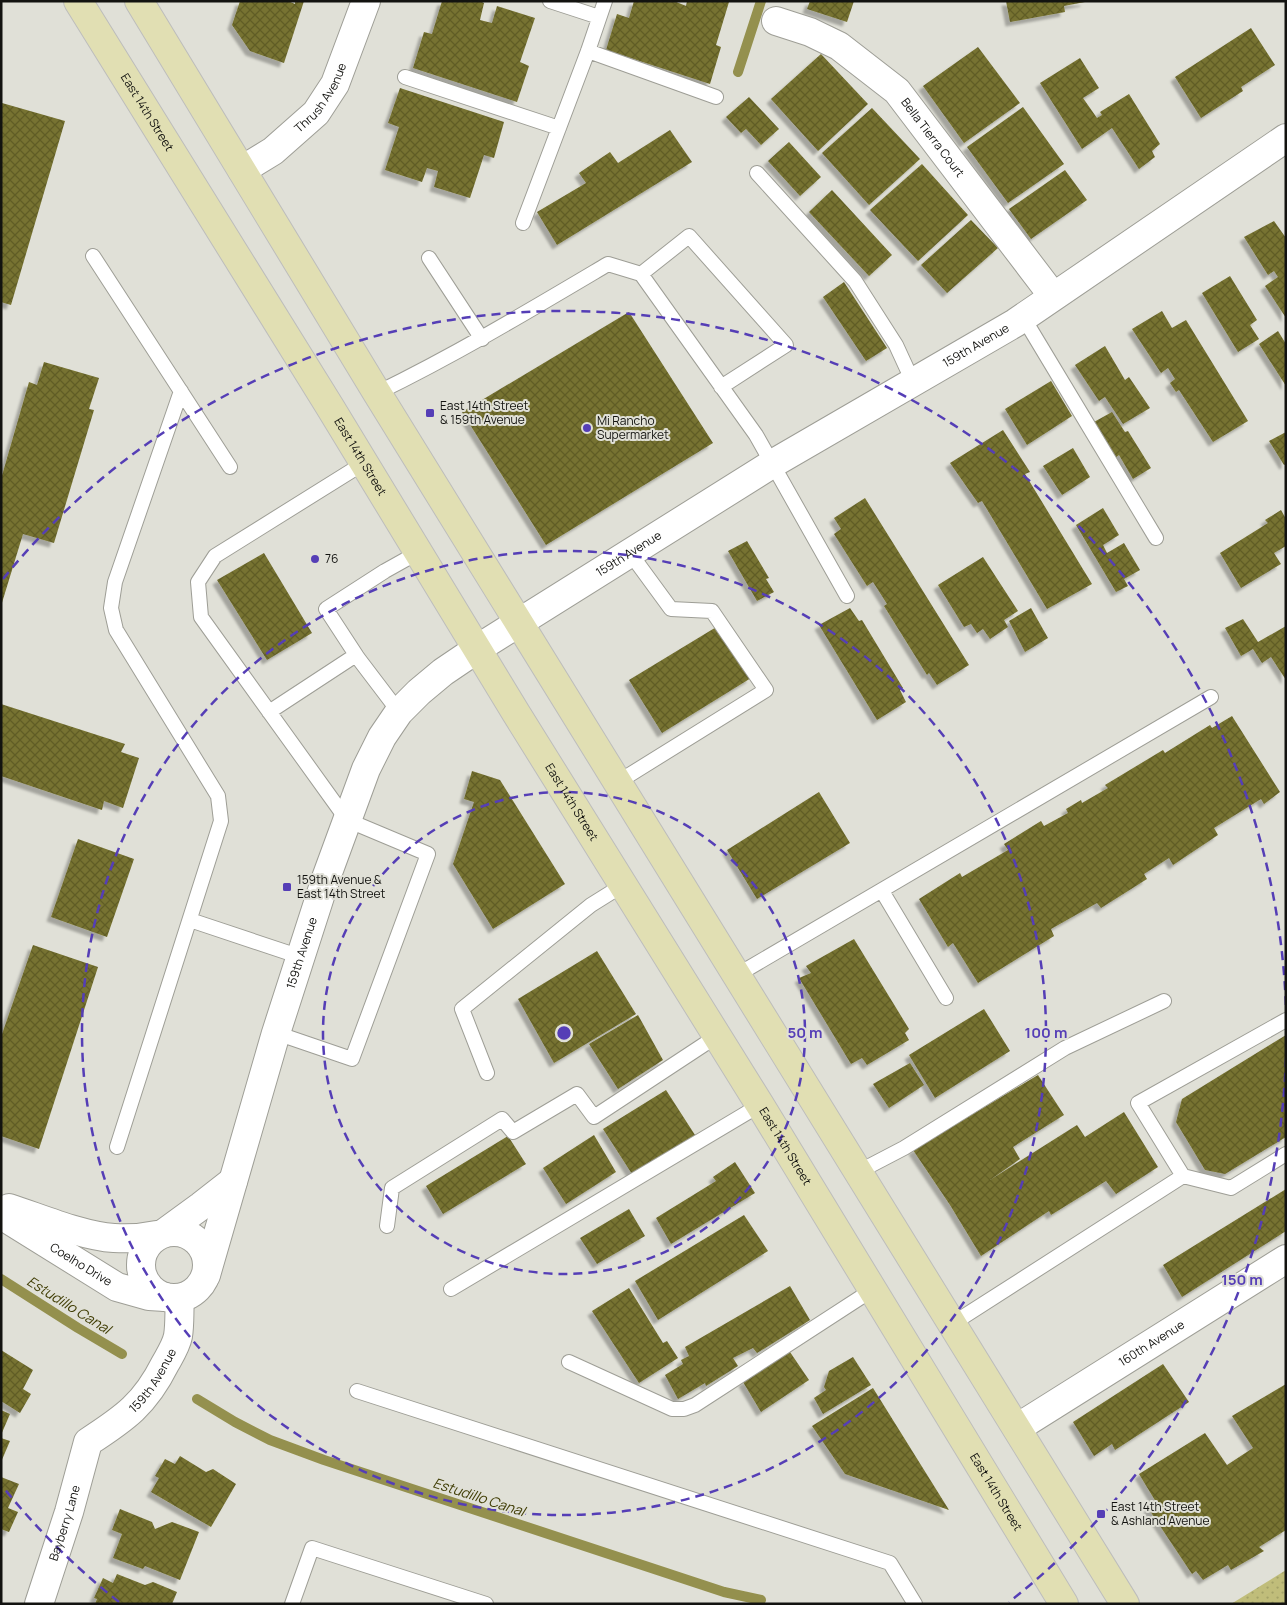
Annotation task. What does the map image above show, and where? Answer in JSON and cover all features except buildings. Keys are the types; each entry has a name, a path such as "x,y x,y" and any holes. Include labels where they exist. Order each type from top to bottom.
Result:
{"main road":[{"name":"East 14th Street","path":"78,1 717,1036 1064,1604"},
{"path":"139,1 377,393 1125,1604"}],"street":[{"name":"Thrush Avenue","path":"242,170 273,150 316,113 335,84 366,1"},
{"name":"Bella Tierra Court","path":"776,21 810,32 839,46 897,91 1054,296"},
{"name":"159th Avenue","path":"206,1275 276,1033 326,878 366,769 382,737 399,712 437,677 477,649 772,464 1024,317 1286,138"},
{"path":"161,1234 180,1232 191,1236 200,1243 208,1264 203,1281 193,1292 173,1297 155,1292 147,1284 142,1274 140,1263 143,1252 149,1243 161,1234 201,1206 233,1181"},
{"name":"Coelho Drive","path":"1,1205 88,1233 113,1238 136,1238 161,1234"},
{"name":"Coelho Drive","path":"1,1215 117,1287 149,1296 173,1297"},
{"name":"160th Avenue","path":"1016,1428 1286,1259"},
{"name":"159th Avenue","path":"88,1442 113,1426 134,1409 155,1384 175,1346 178,1336 173,1297"},
{"name":"Bayberry Lane","path":"39,1604 69,1512 88,1442"}],"lane":[{"path":"550,1 600,17"},
{"path":"523,223 605,1"},
{"path":"588,51 716,97"},
{"path":"405,78 559,128"},
{"path":"757,173 856,281 896,345 913,382"},
{"path":"641,274 689,236 786,345 721,387"},
{"path":"93,256 230,467"},
{"path":"429,258 482,339"},
{"path":"377,393 482,339 608,264 641,274 756,435 847,596"},
{"path":"1024,317 1156,538"},
{"path":"117,1147 222,821 218,796 116,630 111,608 115,582 181,391"},
{"path":"276,1033 352,1059 428,854 347,820 201,617 198,582 215,556 364,463"},
{"path":"399,712 356,655 326,609 385,571 419,552"},
{"path":"618,782 766,690 712,611 671,609 630,553"},
{"path":"269,712 356,655"},
{"path":"737,976 1211,697"},
{"path":"487,1073 462,1009 591,905 623,885"},
{"path":"882,891 946,998"},
{"path":"190,920 301,957"},
{"path":"858,1172 904,1148 1065,1048 1164,1002"},
{"path":"1286,1020 1138,1103 1183,1176 1232,1188 1286,1154"},
{"path":"387,1226 392,1188 502,1119 513,1132 577,1094 594,1117 717,1036"},
{"path":"451,1289 760,1106"},
{"path":"952,1324 1183,1176"},
{"path":"569,1362 672,1408 684,1409 695,1405 872,1290"},
{"path":"357,1392 890,1563 916,1604"},
{"path":"292,1604 312,1548 486,1604"}],"shaded area":[{"path":"1286,1570 1286,1604 1231,1604"}],"waterway":[{"path":"738,72 761,1"},
{"name":"Estudillo Canal","path":"1,1279 122,1354"},
{"name":"Estudillo Canal","path":"197,1399 270,1440 324,1460 724,1592 761,1600"}],"place":[{"name":"East 14th Street & 159th Avenue","path":"430,413"},
{"name":"Mi Rancho Supermarket","path":"587,428"},
{"name":"76","path":"315,559"},
{"name":"159th Avenue & East 14th Street","path":"287,887"},
{"name":"East 14th Street & Ashland Avenue","path":"1101,1514"}]}
